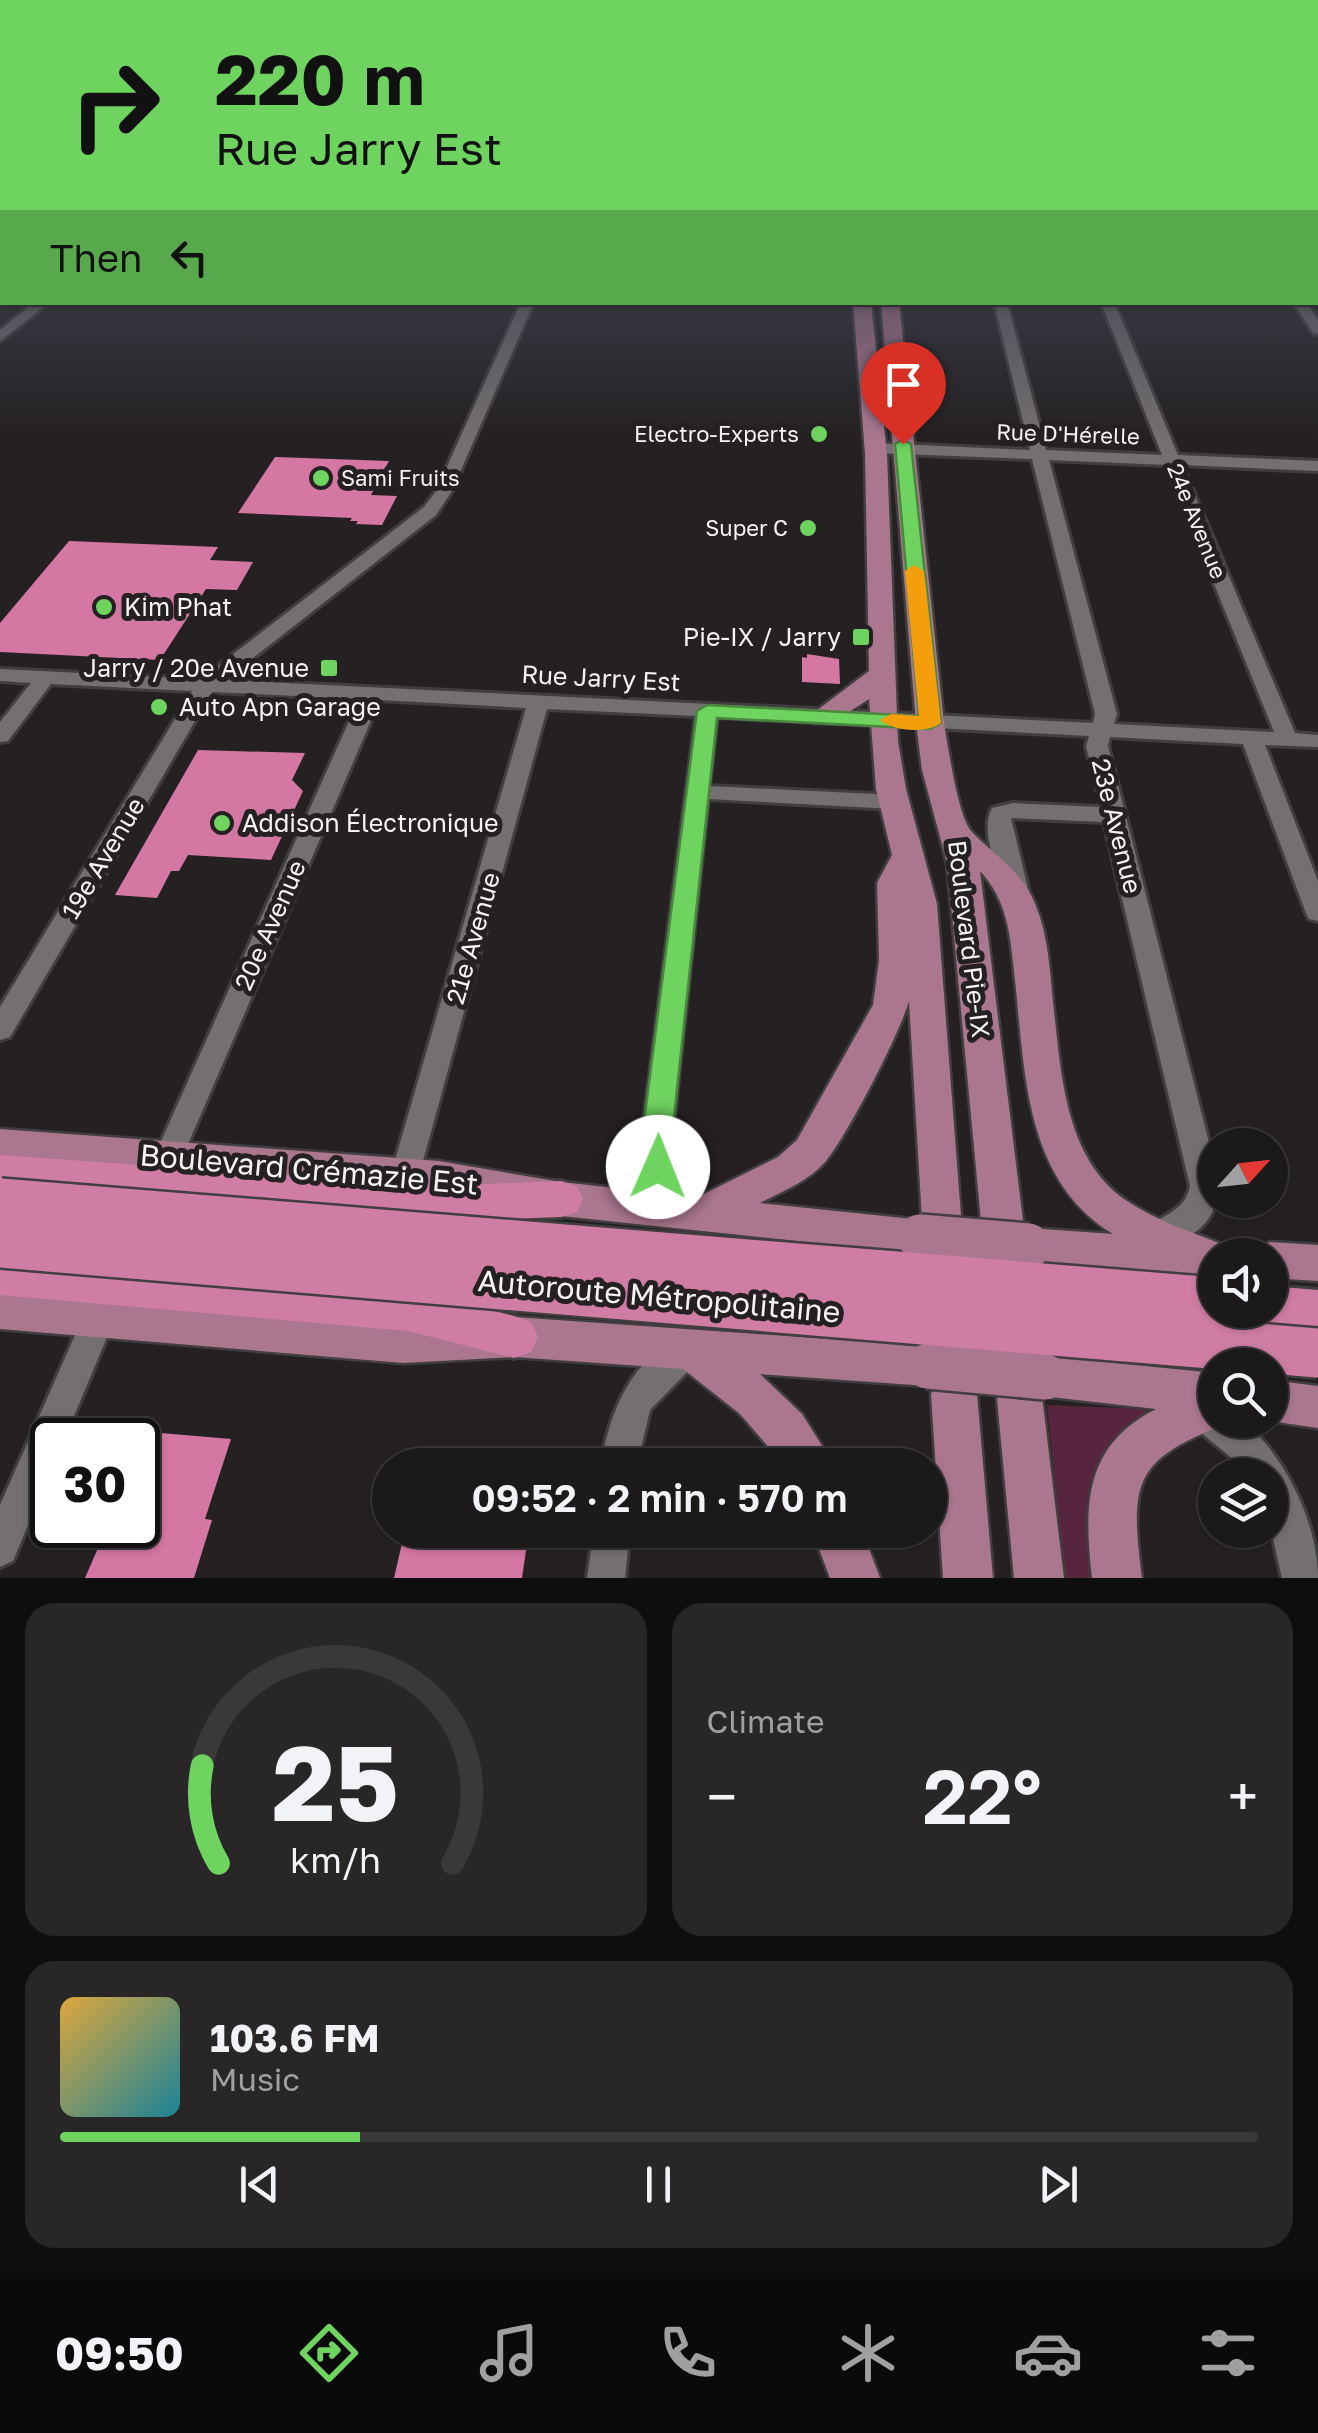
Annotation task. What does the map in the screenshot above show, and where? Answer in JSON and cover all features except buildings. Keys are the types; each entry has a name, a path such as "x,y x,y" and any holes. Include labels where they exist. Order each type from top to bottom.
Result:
{"highway":[{"path":"0,1172 436,1204 561,1198"},
{"name":"Autoroute Métropolitaine","path":"0,1203 1198,1272"},
{"name":"Autoroute Métropolitaine","path":"0,1242 1318,1353"},
{"path":"16,1276 408,1310 514,1336"},
{"path":"1288,1308 1318,1310"}],"main road":[{"name":"Boulevard Pie-IX","path":"862,305 875,448 884,720 895,802 922,904 926,948 930,1226"},
{"name":"Boulevard Pie-IX","path":"890,305 930,723 937,770 958,837 967,890 1015,1233"},
{"path":"822,716 856,696 880,674"},
{"path":"958,837 989,862 1018,901 1029,946 1054,1126 1062,1154 1100,1204 1144,1244"},
{"path":"698,1215 792,1168 811,1151 828,1126 891,1005 896,960 893,883 908,854"},
{"name":"Boulevard Crémazie Est","path":"0,1144 406,1174 698,1215 930,1226 1144,1244 1198,1267"},
{"path":"1288,1261 1318,1263"},
{"path":"0,1310 402,1343 514,1336 689,1347 941,1380 1198,1400"},
{"path":"689,1347 765,1405 800,1448"},
{"path":"941,1380 968,1578"},
{"path":"1032,1388 1039,1578"},
{"path":"1117,1578 1112,1507 1123,1460 1198,1400"},
{"path":"1288,1403 1318,1407"},
{"path":"844,1548 855,1578"}],"street":[{"path":"0,337 40,305"},
{"path":"206,685 430,512 444,491 527,305"},
{"name":"23e Avenue","path":"1001,305 1106,714 1097,746 1205,1186 1198,1210 1144,1244"},
{"name":"24e Avenue","path":"1108,305 1288,739"},
{"path":"1301,305 1318,330"},
{"name":"Rue D'Hérelle","path":"875,448 1318,466"},
{"name":"Rue Jarry Est","path":"0,675 1318,741"},
{"path":"0,736 46,677"},
{"name":"19e Avenue","path":"0,1030 206,685"},
{"name":"20e Avenue","path":"169,1157 372,694"},
{"name":"21e Avenue","path":"406,1174 538,702"},
{"path":"698,1215 661,1174 656,1145 707,711"},
{"path":"1252,740 1318,913"},
{"path":"699,792 895,802"},
{"path":"1018,901 1012,866 996,826 1000,813 1014,810 1116,816"},
{"path":"0,1548 99,1318"},
{"path":"621,1448 624,1425 640,1389 689,1347"},
{"path":"1240,1438 1272,1473 1301,1578"},
{"path":"606,1578 610,1548"}],"shaded area":[{"path":"1047,1405 1145,1409 1146,1415 1132,1424 1102,1578 1065,1578"}],"slow traffic":[{"path":"891,720 930,723 914,571"}],"place":[{"name":"Electro-Experts","path":"819,434"},
{"name":"Sami Fruits","path":"321,478"},
{"name":"Super C","path":"808,528"},
{"name":"Kim Phat","path":"104,607"},
{"name":"Pie-IX / Jarry","path":"861,637"},
{"name":"Jarry / 20e Avenue","path":"329,668"},
{"name":"Auto Apn Garage","path":"159,707"},
{"name":"Addison Électronique","path":"222,823"}],"route":[{"path":"658,1167 656,1145 707,711 930,723 903,444"}]}
